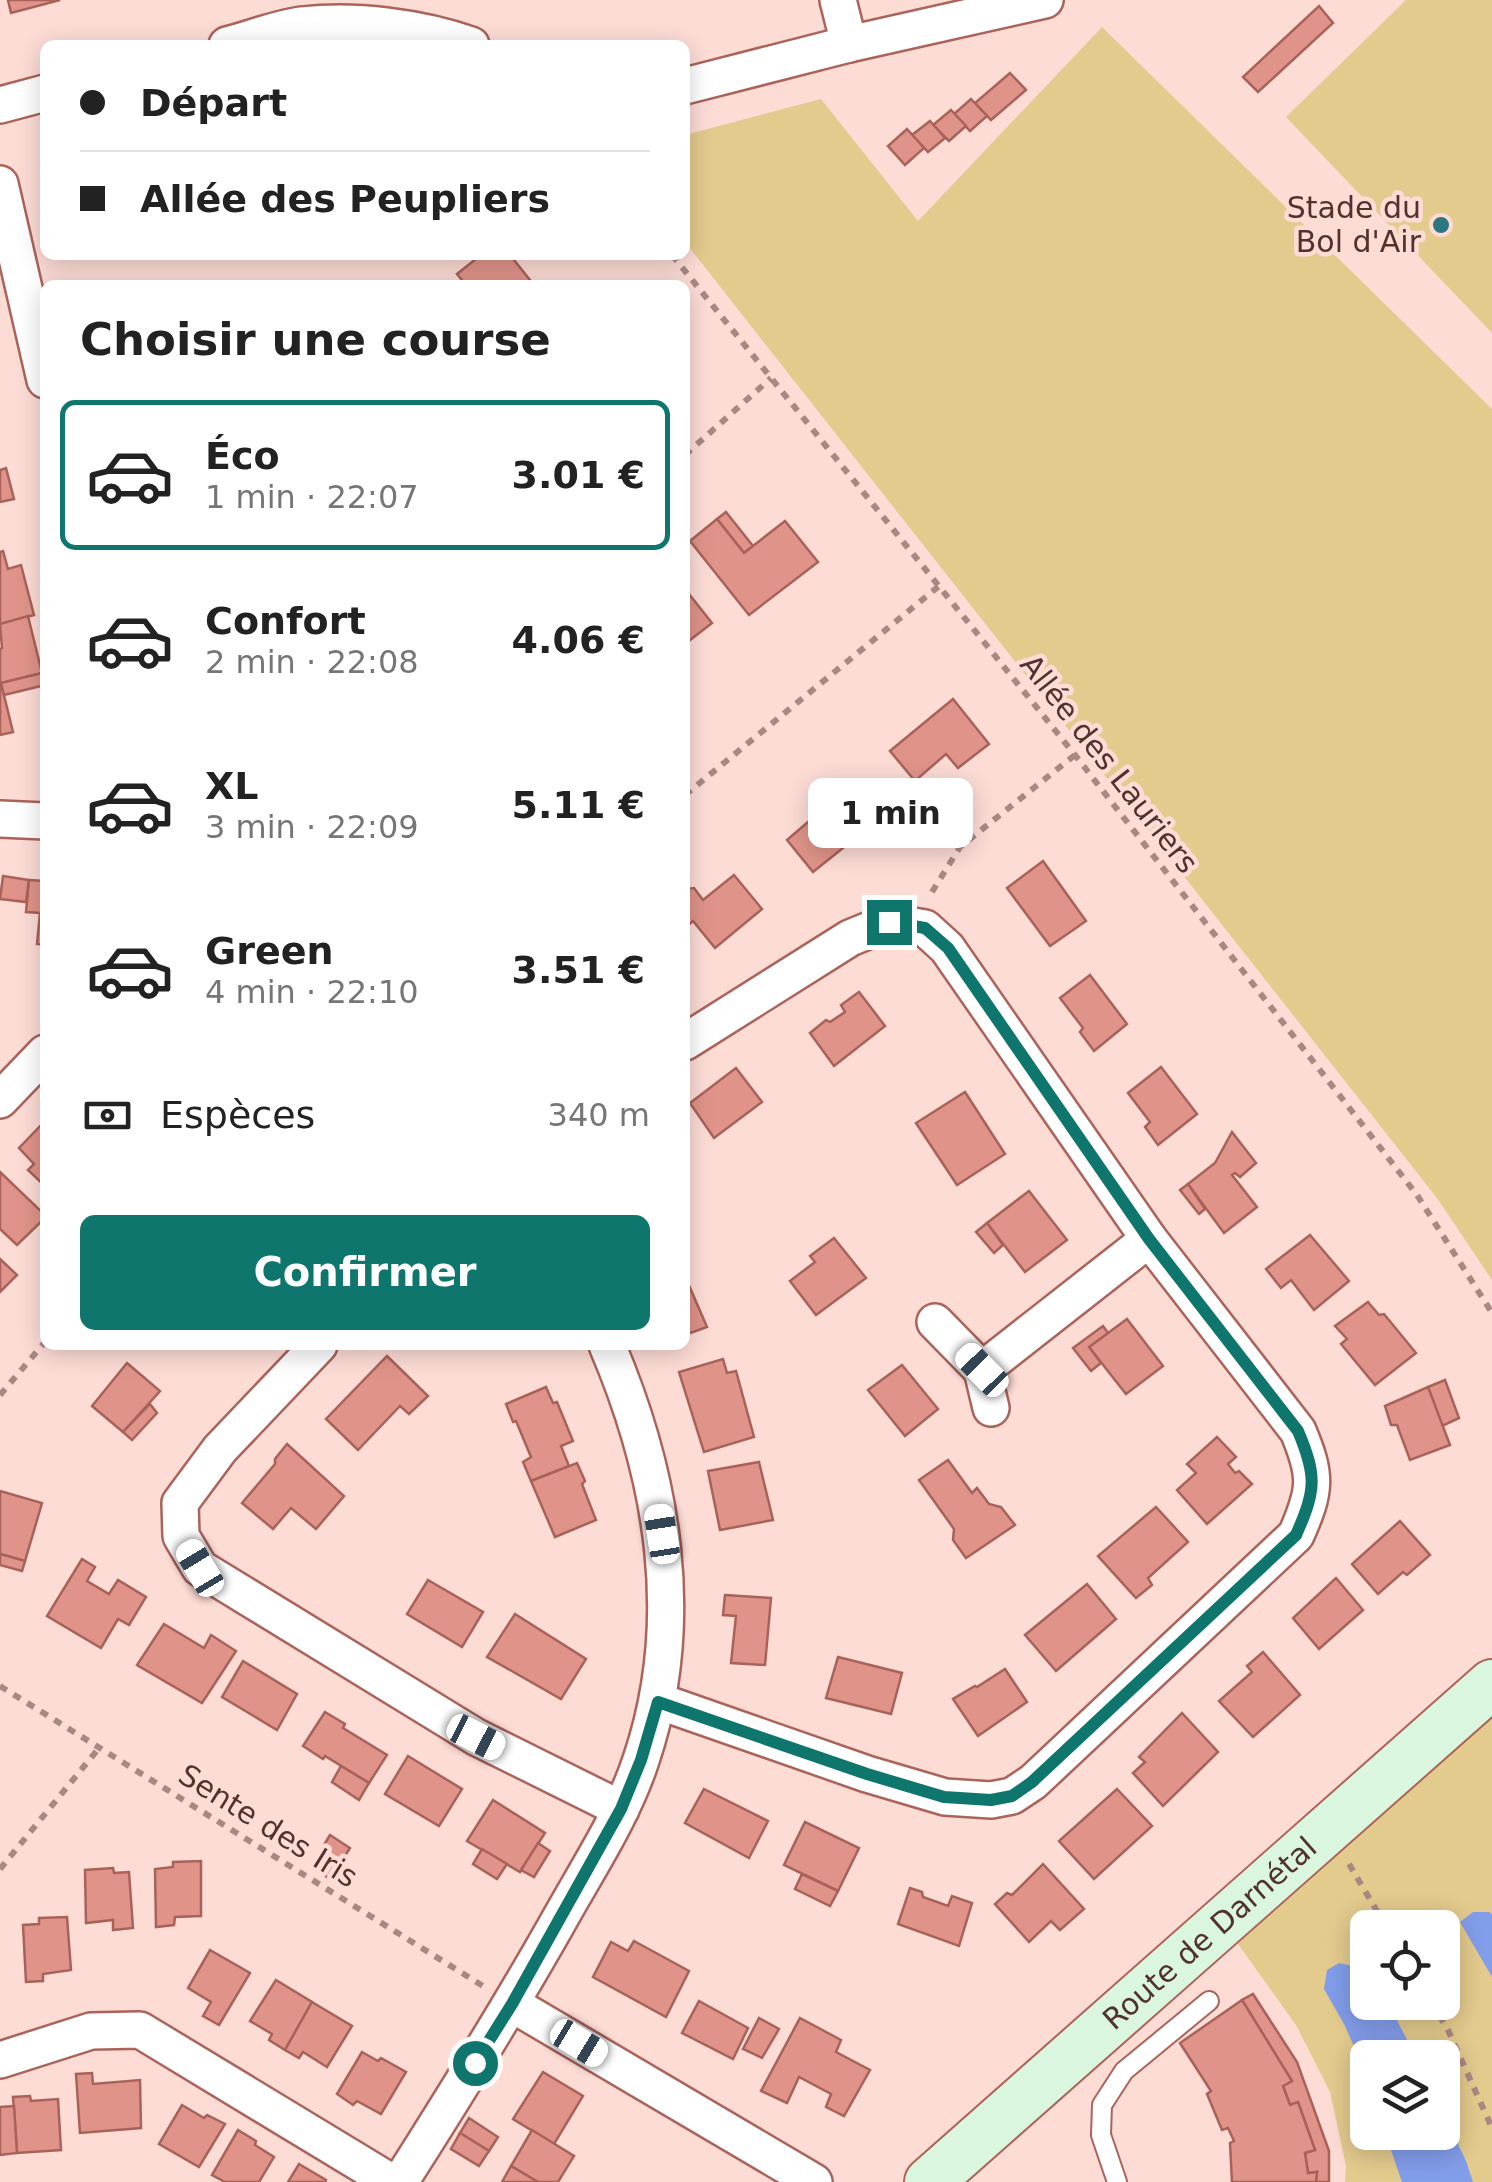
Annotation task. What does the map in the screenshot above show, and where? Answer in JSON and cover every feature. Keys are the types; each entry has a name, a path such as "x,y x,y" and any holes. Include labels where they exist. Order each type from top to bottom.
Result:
{"street":[{"path":"838,0 849,44"},
{"path":"690,85 1045,0"},
{"path":"245,40 300,26 356,25 456,40"},
{"path":"0,105 40,94"},
{"path":"0,184 40,358"},
{"path":"0,819 40,821"},
{"path":"658,1702 944,1797 991,1800 1012,1796 1032,1782 1296,1535 1309,1506 1313,1480 1298,1431 1149,1239 948,948 925,928 889,922 850,938 690,1039"},
{"path":"0,1100 40,1058"},
{"path":"982,1370 1149,1239"},
{"path":"935,1322 982,1370 991,1408"},
{"path":"313,1350 220,1448 180,1504 181,1536 200,1568 476,1737 621,1809"},
{"path":"400,2182 512,2004 621,1809 658,1702 666,1630 663,1540 650,1470 626,1390 609,1350"},
{"name":"Route de Darnétal","path":"929,2182 1492,1684"},
{"path":"512,2004 814,2182"},
{"path":"0,2060 91,2031 140,2030 391,2182"}],"lane":[{"path":"1117,2182 1100,2136 1102,2105 1124,2071 1209,2001"}],"path":[{"name":"Allée des Lauriers","path":"676,260 1074,755 1417,1195 1492,1313"},
{"path":"690,451 771,378"},
{"path":"690,791 939,586"},
{"path":"923,906 960,847 1074,755"},
{"path":"0,1395 40,1348"},
{"name":"Sente des Iris","path":"0,1686 512,2004"},
{"path":"0,1869 98,1748"},
{"path":"1328,1829 1376,1910"},
{"path":"1442,2020 1492,2128"}],"shaded area":[{"name":"Stade du Bol d'Air","path":"1406,0 1492,0 1492,333 1286,117"},
{"path":"1102,27 1492,409 1492,1280 1437,1198 690,248 690,134 821,99 918,221"},
{"path":"1492,1707 1492,2182 1345,2182 1346,2166 1330,2092 1296,2025 1233,1937"}],"water":[{"path":"1473,1912 1492,1914 1492,1977 1460,1922"},
{"path":"1339,1963 1350,1965 1350,2020 1397,2020 1407,2040 1351,2040 1324,1989 1327,1970"},
{"path":"1460,2148 1473,2182 1402,2182 1391,2150"}],"building":[{"path":"8,0 60,0 11,13"},
{"path":"1319,6 1333,23 1258,92 1243,77"},
{"path":"1010,73 1026,90 991,120 975,103"},
{"path":"971,99 987,116 970,131 954,114"},
{"path":"951,110 966,126 949,141 933,125"},
{"path":"930,121 945,138 928,152 912,135"},
{"path":"907,129 924,148 905,165 888,146"},
{"path":"475,260 514,260 530,280 462,280 457,274"},
{"path":"6,468 14,499 0,502 0,470"},
{"path":"726,512 753,546 744,553 717,519"},
{"path":"717,519 744,553 785,521 818,562 749,615 690,541"},
{"path":"3,551 8,569 21,565 34,615 0,624 0,552"},
{"path":"690,595 712,623 690,640"},
{"path":"28,616 40,673 1,683 13,732 0,735 0,649 2,648 0,624"},
{"path":"40,673 40,686 4,695 1,683"},
{"path":"953,699 989,744 958,768 946,754 915,781 890,751"},
{"path":"836,798 863,832 813,872 787,840"},
{"path":"1043,861 1086,921 1050,946 1007,888"},
{"path":"734,875 762,909 715,948 693,921 690,924 690,888 703,900"},
{"path":"3,876 29,880 26,902 0,899"},
{"path":"29,880 40,881 40,913 26,912"},
{"path":"1090,975 1127,1024 1094,1051 1080,1032 1083,1028 1060,998"},
{"path":"859,992 885,1026 834,1066 810,1033 845,1012 841,1005"},
{"path":"1161,1067 1197,1114 1158,1145 1145,1127 1150,1122 1128,1093"},
{"path":"736,1068 762,1102 714,1138 690,1103"},
{"path":"965,1092 1005,1154 957,1185 916,1123"},
{"path":"40,1126 40,1181 28,1170 34,1164 19,1148"},
{"path":"1232,1132 1256,1163 1240,1177 1232,1175 1257,1207 1224,1233 1188,1184 1215,1163"},
{"path":"0,1172 40,1210 40,1223 17,1245 0,1229"},
{"path":"1188,1184 1205,1209 1199,1214 1180,1190"},
{"path":"1029,1191 1067,1240 1025,1272 987,1223"},
{"path":"987,1223 1003,1245 994,1253 976,1232"},
{"path":"1310,1235 1349,1281 1314,1310 1291,1280 1281,1288 1266,1269"},
{"path":"834,1238 866,1278 816,1315 790,1281 815,1262 810,1256"},
{"path":"0,1259 17,1275 0,1292"},
{"path":"690,1288 707,1327 690,1333"},
{"path":"1368,1302 1379,1315 1384,1314 1416,1353 1375,1385 1341,1344 1347,1339 1335,1326"},
{"path":"1127,1319 1163,1366 1126,1394 1089,1347"},
{"path":"1103,1326 1108,1333 1089,1347 1101,1363 1091,1371 1073,1348"},
{"path":"387,1356 428,1396 409,1414 400,1406 358,1450 326,1419"},
{"path":"723,1359 727,1373 736,1371 754,1437 704,1452 679,1372"},
{"path":"127,1363 160,1391 123,1432 92,1406"},
{"path":"902,1365 938,1409 905,1436 868,1390"},
{"path":"1445,1380 1459,1418 1442,1426 1428,1387"},
{"path":"546,1387 553,1403 557,1402 573,1441 561,1446 569,1466 531,1481 523,1462 531,1457 506,1404"},
{"path":"1428,1387 1450,1445 1410,1460 1385,1406"},
{"path":"150,1404 157,1413 132,1440 123,1432"},
{"path":"1217,1437 1236,1457 1228,1464 1252,1484 1207,1524 1177,1490 1196,1473 1187,1464"},
{"path":"287,1444 344,1496 316,1529 291,1508 273,1529 242,1503"},
{"path":"948,1460 972,1493 977,1488 989,1504 1001,1507 1015,1525 966,1558 953,1540 954,1529 919,1480"},
{"path":"759,1462 773,1520 720,1530 708,1471"},
{"path":"577,1463 596,1520 555,1537 531,1481"},
{"path":"0,1491 42,1503 25,1561 0,1554"},
{"path":"1156,1507 1188,1542 1148,1578 1152,1585 1136,1598 1098,1556"},
{"path":"1400,1521 1430,1555 1378,1594 1352,1564"},
{"path":"0,1554 25,1561 22,1571 0,1565"},
{"path":"82,1559 95,1567 87,1581 109,1594 118,1580 146,1597 129,1625 118,1619 101,1648 47,1616"},
{"path":"1336,1578 1363,1610 1319,1649 1293,1618"},
{"path":"428,1580 483,1612 462,1647 407,1614"},
{"path":"1087,1584 1116,1619 1056,1671 1025,1635"},
{"path":"725,1595 771,1598 765,1665 731,1663 736,1616 723,1615"},
{"path":"515,1614 586,1659 561,1699 487,1657"},
{"path":"164,1624 204,1648 211,1635 236,1651 202,1703 137,1665"},
{"path":"1263,1652 1300,1695 1253,1737 1219,1701 1252,1672 1247,1666"},
{"path":"838,1657 902,1673 891,1714 826,1698"},
{"path":"243,1661 297,1694 277,1730 222,1697"},
{"path":"1005,1669 1027,1702 978,1736 953,1699"},
{"path":"325,1712 387,1755 369,1783 303,1746"},
{"path":"1182,1713 1218,1752 1163,1806 1133,1773 1145,1762 1139,1757"},
{"path":"408,1756 462,1789 439,1826 385,1794"},
{"path":"341,1766 369,1783 359,1800 332,1782"},
{"path":"704,1789 768,1821 749,1858 685,1823"},
{"path":"1117,1789 1152,1826 1094,1879 1059,1841"},
{"path":"493,1800 545,1833 520,1872 467,1841"},
{"path":"805,1822 859,1848 838,1891 784,1865"},
{"path":"330,1835 350,1848 330,1879 311,1866"},
{"path":"538,1843 550,1851 534,1877 521,1870"},
{"path":"482,1849 507,1864 497,1879 473,1864"},
{"path":"201,1861 201,1916 175,1917 174,1925 156,1927 155,1869 173,1867 173,1862"},
{"path":"1043,1864 1084,1909 1060,1930 1051,1921 1029,1942 995,1904 1007,1893 1012,1895"},
{"path":"113,1868 114,1873 129,1872 133,1928 113,1930 113,1920 86,1923 85,1870"},
{"path":"802,1874 838,1891 830,1906 795,1889"},
{"path":"910,1888 948,1906 952,1896 972,1903 959,1946 898,1924"},
{"path":"67,1917 71,1970 43,1974 43,1981 26,1982 23,1925 39,1924 39,1918"},
{"path":"634,1941 689,1971 666,2017 593,1977 611,1942 628,1951"},
{"path":"210,1950 250,1973 219,2025 203,2016 211,2002 188,1988"},
{"path":"276,1980 312,2002 285,2050 269,2040 272,2034 250,2021"},
{"path":"1253,1994 1297,2062 1329,2151 1329,2182 1316,2182 1317,2172 1308,2173 1305,2153 1315,2150 1298,2102 1290,2105 1283,2086 1292,2081 1242,2000"},
{"path":"1242,2000 1292,2081 1283,2086 1290,2105 1298,2102 1315,2150 1305,2153 1308,2173 1317,2172 1316,2182 1232,2182 1230,2143 1234,2141 1228,2128 1222,2130 1207,2094 1211,2091 1180,2043"},
{"path":"699,2001 748,2028 733,2059 682,2033"},
{"path":"312,2002 352,2026 327,2067 303,2052 299,2058 285,2050"},
{"path":"759,2018 779,2029 762,2058 743,2049"},
{"path":"800,2018 841,2040 836,2052 870,2070 844,2116 826,2107 831,2094 799,2077 787,2103 761,2091"},
{"path":"362,2052 406,2072 381,2114 357,2101 353,2105 337,2094"},
{"path":"543,2072 583,2096 554,2144 513,2119"},
{"path":"92,2073 93,2084 140,2080 141,2128 80,2133 76,2074"},
{"path":"30,2096 31,2101 58,2099 61,2150 17,2153 13,2097"},
{"path":"182,2105 225,2124 199,2167 159,2144"},
{"path":"14,2106 17,2153 0,2155 0,2107"},
{"path":"469,2118 498,2137 489,2151 460,2133"},
{"path":"238,2130 274,2157 259,2182 225,2182 212,2175"},
{"path":"532,2130 574,2156 558,2182 538,2182 511,2166"},
{"path":"460,2133 489,2151 479,2166 451,2149"},
{"path":"299,2164 326,2180 325,2182 288,2182"},
{"path":"511,2166 538,2182 502,2182"}],"place":[{"name":"Stade du Bol d'Air","path":"1441,225"}],"route":[{"path":"475,2063 621,1809 658,1702 944,1797 991,1800 1012,1796 1032,1782 1296,1535 1309,1506 1313,1480 1298,1431 1149,1239 948,948 925,928 889,922"}]}
